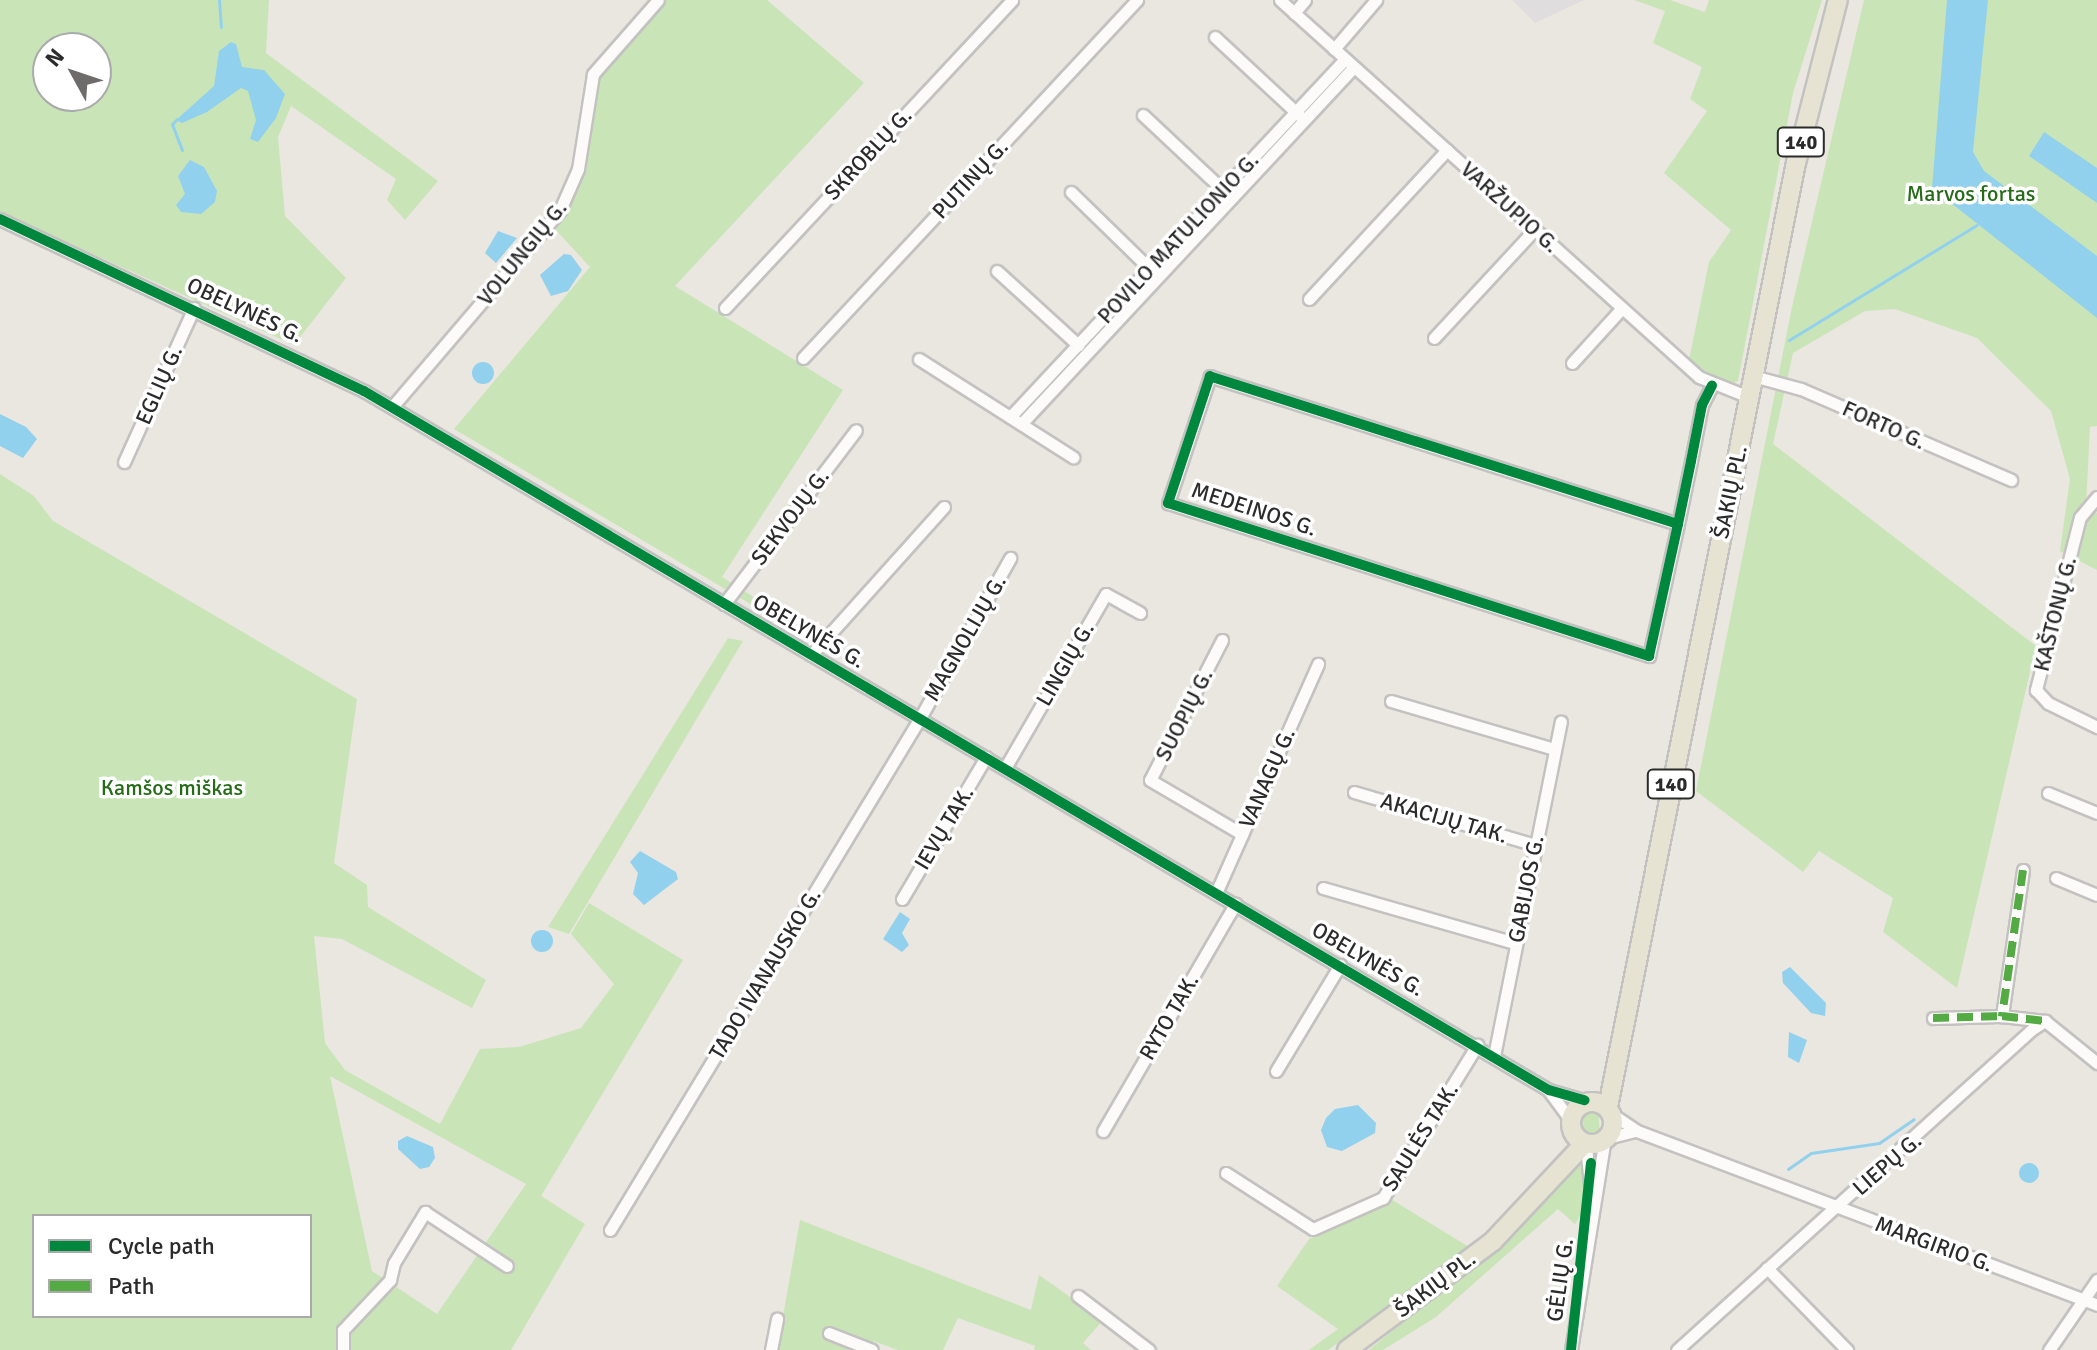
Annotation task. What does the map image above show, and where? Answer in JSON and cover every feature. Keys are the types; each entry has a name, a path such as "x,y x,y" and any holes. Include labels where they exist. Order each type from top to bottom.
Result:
{"main road":[{"name":"ŠAKIŲ PL.","path":"1609,1109 1630,986 1812,89 1838,0"},
{"name":"ŠAKIŲ PL.","path":"1588,1099 1630,986"},
{"path":"1588,1099 1609,1109"},
{"name":"140","path":"1588,1099 1588,1138"},
{"name":"140","path":"1588,1138 1609,1109"},
{"name":"ŠAKIŲ PL.","path":"1347,1350 1464,1263 1519,1214 1588,1138"}],"street":[{"name":"VOLUNGIŲ G.","path":"392,407 560,210 578,169 593,74 658,0"},
{"name":"SKROBLŲ G.","path":"725,308 1012,0"},
{"name":"PUTINŲ G.","path":"803,358 1137,0"},
{"name":"VARŽUPIO G.","path":"1280,0 1712,385 1749,397"},
{"path":"1294,13 1305,0"},
{"path":"1334,49 1376,0"},
{"path":"1215,37 1300,116"},
{"name":"POVILO MATULIONIO G.","path":"1016,421 1349,63"},
{"path":"1143,115 1223,190"},
{"name":"POVILO MATULIONIO G.","path":"1016,421 1078,345 1154,272 1223,190 1300,116"},
{"path":"1309,299 1447,150"},
{"path":"1071,192 1154,272"},
{"name":"OBELYNĖS G.","path":"0,219 194,308 392,407 1549,1090 1588,1099"},
{"path":"1434,338 1535,229"},
{"path":"997,271 1078,345"},
{"name":"EGLIŲ G.","path":"124,462 194,308"},
{"path":"1572,363 1622,308"},
{"path":"919,359 1073,457"},
{"name":"MEDEINOS G.","path":"1210,376 1678,524 1649,656 1168,503 1210,376"},
{"name":"FORTO G.","path":"1753,376 1801,389 2011,480"},
{"path":"1678,524 1702,405 1712,385"},
{"name":"SEKVOJŲ G.","path":"724,604 856,430"},
{"name":"KAŠTONŲ G.","path":"2097,497 2080,517 2036,690 2048,703 2097,727"},
{"path":"811,655 944,507"},
{"name":"MAGNOLIJŲ G.","path":"920,718 1010,558"},
{"name":"LINGIŲ G.","path":"1005,768 1106,594 1140,613"},
{"name":"SUOPIŲ G.","path":"1222,640 1150,780 1242,834"},
{"name":"VANAGŲ G.","path":"1216,893 1318,664"},
{"path":"1391,701 1554,749"},
{"name":"TADO IVANAUSKO G.","path":"610,1230 920,718"},
{"name":"GABIJOS G.","path":"1494,1056 1561,722"},
{"name":"IEVŲ TAK.","path":"902,899 986,757"},
{"name":"AKACIJŲ TAK.","path":"1354,792 1535,845"},
{"path":"2048,793 2097,813"},
{"path":"2002,1016 2023,870"},
{"path":"2056,878 2097,895"},
{"path":"1323,888 1515,943"},
{"name":"RYTO TAK.","path":"1103,1131 1235,904"},
{"path":"1276,1071 1340,965"},
{"path":"1933,1018 2002,1016 2045,1021 2097,1063"},
{"name":"LIEPŲ G.","path":"1677,1350 2045,1021"},
{"name":"SAULĖS TAK.","path":"1226,1173 1313,1229 1383,1198 1477,1045"},
{"name":"OBELYNĖS G.","path":"1549,1090 1588,1138"},
{"name":"MARGIRIO G.","path":"1609,1109 1637,1131 2097,1305"},
{"path":"1588,1138 1637,1131"},
{"name":"GĖLIŲ G.","path":"1571,1350 1589,1216 1591,1163 1588,1138"},
{"path":"343,1350 343,1330 390,1280 394,1263 425,1212 507,1266"},
{"path":"1767,1268 1847,1350"},
{"path":"2049,1350 2097,1280"},
{"path":"1078,1296 1149,1350"},
{"path":"771,1350 777,1319"},
{"path":"829,1333 872,1350"}],"shaded area":[{"path":"1512,0 1584,0 1535,23"}],"green space":[{"path":"0,0 269,0 266,53 438,181 405,220 387,200 396,179 291,106 278,137 285,216 346,278 294,345 0,212"},
{"path":"662,0 767,0 864,83 675,286 843,390 722,577 795,623 793,629 454,429 590,267 553,227 580,179 595,78"},
{"path":"1634,0 1670,0 1705,12 1709,0 1822,0 1793,93 1738,381 1731,384 1712,378 1689,360 1709,262 1731,230 1664,173 1707,111 1690,99 1702,67 1653,43 1665,11"},
{"name":"Marvos fortas","path":"1864,0 2097,0 2097,426 2090,427 2086,507 2097,513 2097,570 2060,551 2070,479 2051,411 1977,338 1895,309 1865,311 1793,353 1773,444 2036,646 1957,988 1883,932 1893,898 1819,851 1803,872 1696,791 1792,307"},
{"name":"Kamšos miškas","path":"0,474 34,496 53,521 357,699 334,863 367,885 368,907 486,980 472,1008 342,939 314,936 325,1043 345,1070 440,1124 480,1049 519,1047 581,1028 614,984 571,934 589,903 683,960 541,1196 585,1224 511,1350 0,1350","holes":["330,1076 526,1184 437,1314 372,1271"]},
{"path":"728,638 743,641 569,934 548,927"},
{"path":"1598,1106 1600,1135 1588,1142 1581,1133 1583,1112"},
{"path":"1575,1155 1586,1158 1583,1211 1575,1224 1558,1209 1436,1317 1383,1350 1369,1350 1510,1234"},
{"path":"1389,1198 1469,1247 1328,1350 1309,1350 1338,1329 1277,1286 1309,1239"},
{"path":"800,1220 1031,1310 1039,1275 1103,1320 1083,1343 1091,1350 1034,1350 1035,1346 958,1318 943,1350 898,1350 873,1341 869,1350 777,1350"}],"water":[{"path":"1947,0 1988,0 1973,152 1984,171 2097,256 2097,318 1932,188"},
{"path":"231,42 236,44 242,67 264,70 285,94 276,118 258,142 250,139 256,120 248,91 241,88 207,112 182,123 176,120 214,86 219,51"},
{"path":"2044,132 2097,168 2097,203 2029,156"},
{"path":"190,160 204,167 217,191 215,202 201,214 181,212 176,205 185,194 178,176"},
{"path":"498,231 517,238 496,263 485,253"},
{"path":"564,254 571,255 582,270 568,291 551,296 540,275"},
{"path":"483,362 491,365 494,373 491,381 483,384 475,381 472,373 475,365"},
{"path":"0,414 26,427 37,439 23,458 0,446"},
{"path":"640,851 676,872 678,879 644,905 633,894 638,873 630,862"},
{"path":"900,912 910,919 902,933 909,945 902,952 883,939"},
{"path":"542,930 550,933 553,941 550,949 542,952 534,949 531,941 534,933"},
{"path":"1790,967 1826,1003 1825,1016 1811,1013 1783,983 1782,972"},
{"path":"1789,1032 1807,1040 1799,1063 1788,1057"},
{"path":"1358,1105 1376,1123 1375,1133 1342,1151 1327,1147 1321,1130 1326,1118 1335,1109"},
{"path":"407,1136 433,1147 435,1158 429,1167 420,1169 398,1149 398,1141"},
{"path":"2029,1163 2036,1166 2039,1173 2036,1180 2029,1183 2022,1180 2019,1173 2022,1166"}],"waterway":[{"path":"219,0 221,27"},
{"path":"177,119 172,124 182,150"},
{"path":"1789,340 1977,225"},
{"path":"1788,1169 1811,1153 1879,1143 1914,1119"}],"marked path":[{"path":"2023,870 2002,1016 2045,1021"},
{"path":"1933,1018 2002,1016"}],"cycle path":[{"path":"0,219 364,391 1549,1090 1585,1100"},
{"path":"1678,524 1210,376 1168,503 1649,656 1678,524 1702,405 1712,385"},
{"path":"1571,1350 1591,1163"}]}
